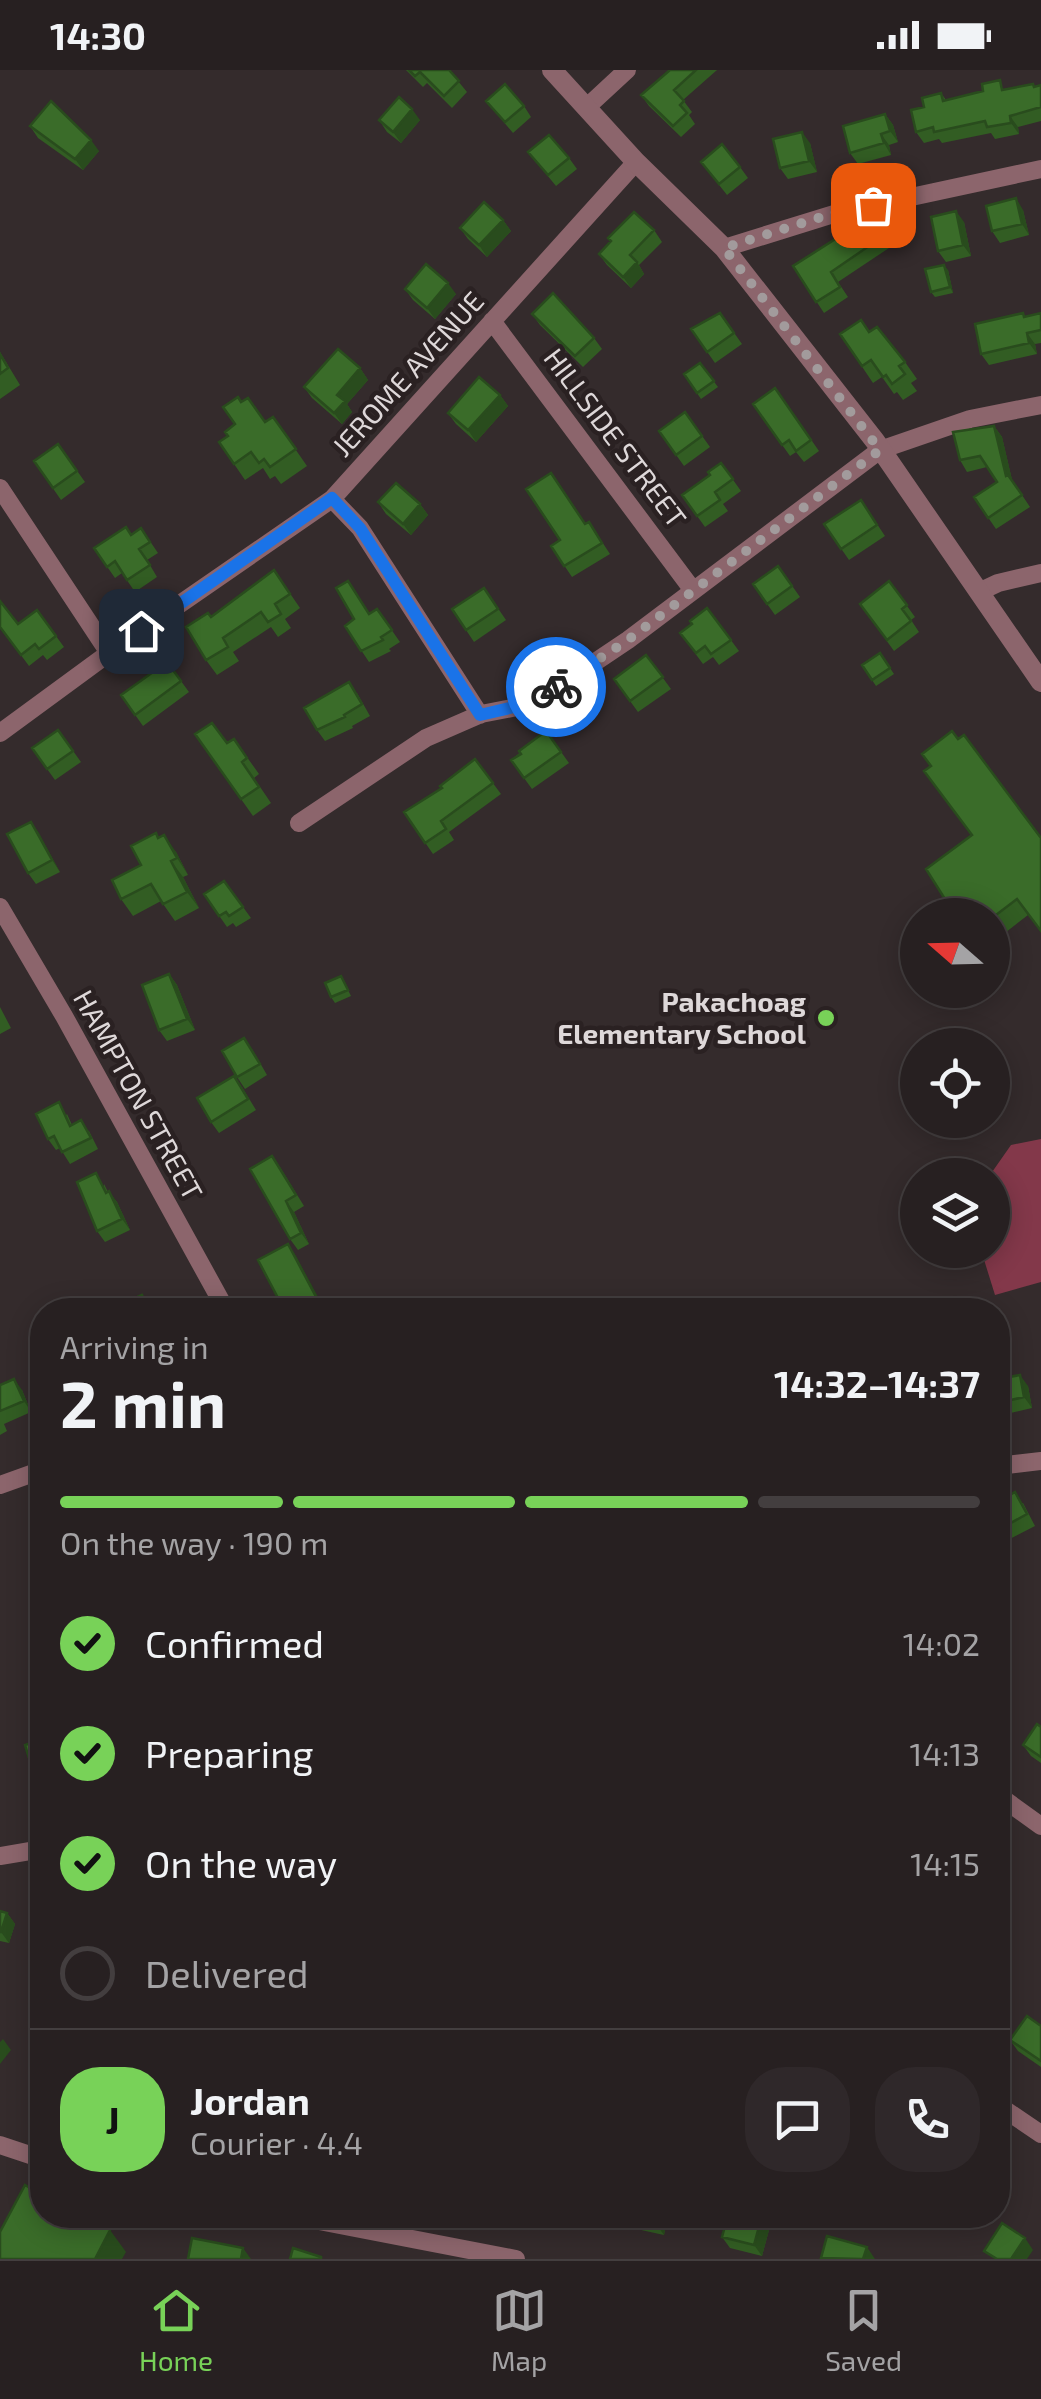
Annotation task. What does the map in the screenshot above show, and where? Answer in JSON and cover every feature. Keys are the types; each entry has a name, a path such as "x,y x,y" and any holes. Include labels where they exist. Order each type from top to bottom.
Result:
{"street":[{"path":"552,70 636,162 724,248 880,450 1041,682"},
{"path":"587,107 626,70"},
{"name":"JEROME AVENUE","path":"0,733 332,498 636,162"},
{"path":"724,248 837,212 1041,168"},
{"name":"HILLSIDE STREET","path":"492,320 692,590"},
{"path":"299,822 426,738 480,715 527,704 561,685 628,640 880,450 970,420 1041,404"},
{"path":"0,488 109,653"},
{"path":"332,498 360,528 480,715"},
{"path":"981,591 1041,573"},
{"name":"HAMPTON STREET","path":"0,907 219,1298"},
{"path":"1010,1465 1041,1461"},
{"path":"0,1486 30,1475"},
{"path":"1010,1804 1041,1826"},
{"path":"0,1856 30,1851"},
{"path":"1010,2114 1041,2134"},
{"path":"0,2145 30,2155"},
{"path":"355,2228 516,2259"}],"shaded area":[{"path":"1041,1139 1041,1282 995,1295 987,1268 1010,1268 1010,1158 1002,1158 1011,1145"}],"building":[{"path":"409,70 449,70 459,81 444,96 420,72 415,76"},
{"path":"670,70 696,70 674,90 684,101 680,105 687,113 673,126 641,95"},
{"path":"1000,80 1002,90 1041,85 1041,107 1010,116 1011,123 987,127 985,121 916,132 911,110 924,107 922,98 941,93 943,101 983,91 982,84"},
{"path":"505,84 524,106 505,122 486,101"},
{"path":"399,97 412,109 393,132 379,120"},
{"path":"51,101 91,140 75,159 30,126"},
{"path":"885,114 890,131 881,134 884,143 850,153 843,126"},
{"path":"802,132 809,161 780,168 773,139"},
{"path":"549,135 569,158 548,175 528,152"},
{"path":"722,144 740,167 719,184 701,162"},
{"path":"1016,198 1022,224 992,231 986,206"},
{"path":"484,202 503,220 479,245 460,228"},
{"path":"956,211 963,245 938,251 931,217"},
{"path":"634,212 654,230 630,255 637,262 623,277 599,254 611,241 608,238"},
{"path":"885,228 888,233 831,272 840,287 816,302 793,266 837,238 841,244"},
{"path":"426,264 448,283 427,308 405,289"},
{"path":"944,265 950,287 931,292 925,269"},
{"path":"553,293 594,338 575,356 532,314"},
{"path":"720,313 734,333 707,352 691,329"},
{"path":"1023,313 1024,317 1041,313 1041,330 1027,333 1029,343 981,354 975,324"},
{"path":"861,320 869,332 877,327 905,362 899,366 905,374 892,384 871,360 862,366 840,334"},
{"path":"338,349 360,368 337,395 345,401 334,413 304,387"},
{"path":"0,354 8,368 0,374"},
{"path":"700,363 714,381 697,393 684,374"},
{"path":"479,377 500,395 468,430 448,413"},
{"path":"775,388 811,440 796,451 789,440 782,445 753,404"},
{"path":"238,397 241,402 248,398 265,422 273,417 296,449 270,467 264,459 259,463 251,452 234,464 219,442 235,424 223,407"},
{"path":"685,412 702,436 676,455 659,431"},
{"path":"994,426 1006,476 1022,495 988,518 974,497 997,482 980,456 960,460 953,432"},
{"path":"58,444 77,471 53,488 34,461"},
{"path":"721,463 733,479 715,492 720,500 697,516 682,495"},
{"path":"551,473 602,543 564,566 551,546 560,540 526,489"},
{"path":"396,483 420,504 403,524 378,502"},
{"path":"861,500 877,525 841,549 824,524"},
{"path":"126,527 131,535 141,528 150,542 139,549 150,565 127,580 115,561 107,567 94,548"},
{"path":"778,566 792,586 767,604 753,584"},
{"path":"274,570 290,594 275,604 281,614 268,622 261,612 223,638 228,647 206,660 186,627 208,613 211,617"},
{"path":"348,581 369,614 377,609 392,630 381,637 383,640 361,651 345,626 354,619 336,588"},
{"path":"889,581 907,605 902,609 911,621 887,640 860,604"},
{"path":"484,588 498,609 466,630 452,609"},
{"path":"0,601 18,624 37,610 56,636 39,649 35,644 21,655 0,627"},
{"path":"707,608 731,640 711,654 705,646 696,653 680,633"},
{"path":"880,653 890,668 872,680 862,665"},
{"path":"646,655 663,677 630,701 614,679"},
{"path":"167,662 181,681 135,715 121,695"},
{"path":"349,682 362,704 317,730 304,708"},
{"path":"212,723 227,743 234,739 247,758 242,762 259,787 241,799 195,734"},
{"path":"58,730 73,751 47,769 32,748"},
{"path":"546,731 561,752 524,778 511,760"},
{"path":"952,731 958,739 964,735 1041,838 1041,931 1017,899 1010,904 1010,898 944,898 926,869 972,835 924,771 931,766 922,754"},
{"path":"475,759 493,783 441,821 446,829 425,843 404,812 442,788"},
{"path":"31,822 52,860 28,873 7,834"},
{"path":"156,833 158,838 164,835 177,858 171,861 187,892 163,904 151,884 121,899 112,880 141,865 131,846"},
{"path":"224,881 243,907 229,916 226,912 219,916 204,894"},
{"path":"169,974 187,1019 159,1030 142,985"},
{"path":"341,976 348,990 331,997 325,983"},
{"path":"244,1038 260,1064 237,1077 222,1051"},
{"path":"234,1076 248,1099 211,1122 197,1098"},
{"path":"59,1102 70,1126 81,1120 91,1138 62,1152 54,1136 48,1139 36,1114"},
{"path":"272,1156 296,1195 286,1201 301,1233 290,1239 250,1169"},
{"path":"96,1173 122,1219 97,1231 77,1182"},
{"path":"288,1244 317,1298 278,1298 258,1260"},
{"path":"1020,1375 1024,1397 1010,1400 1010,1377"},
{"path":"14,1379 24,1401 0,1411 0,1385"},
{"path":"1015,1492 1027,1514 1010,1523 1010,1495"},
{"path":"1037,1724 1041,1727 1041,1757 1023,1745"},
{"path":"0,1911 7,1913 1,1932 0,1932"},
{"path":"1027,2016 1041,2026 1041,2061 1010,2040"},
{"path":"25,2185 30,2188 30,2228 110,2230 95,2259 0,2259 0,2232"},
{"path":"724,2228 759,2228 754,2245 722,2237"},
{"path":"999,2228 1010,2228 1025,2238 1011,2259 997,2259 984,2251"},
{"path":"827,2236 867,2247 863,2259 821,2258"},
{"path":"192,2238 243,2248 241,2259 188,2259"},
{"path":"293,2248 321,2257 321,2259 290,2259"}],"way so far":[{"path":"556,687 628,640 880,450 724,248 837,212 873,205"}],"place":[{"name":"Pakachoag Elementary School","path":"826,1018"}],"route":[{"path":"141,631 332,498 360,528 480,715 527,704 556,687"}]}
